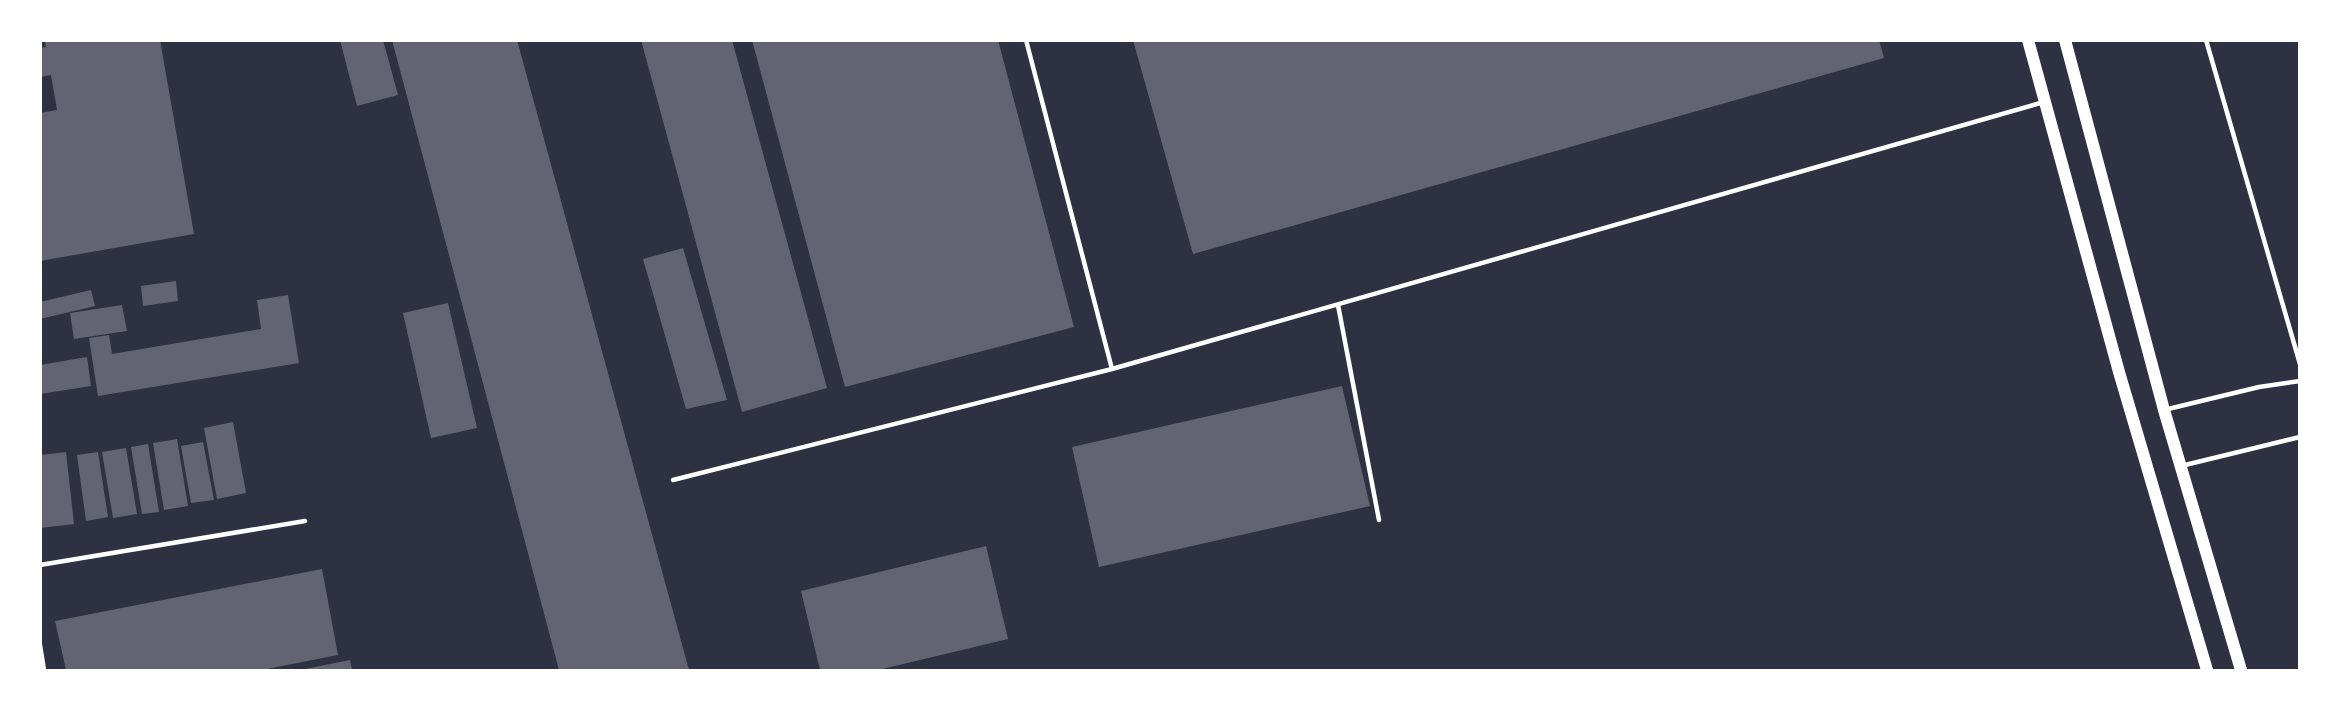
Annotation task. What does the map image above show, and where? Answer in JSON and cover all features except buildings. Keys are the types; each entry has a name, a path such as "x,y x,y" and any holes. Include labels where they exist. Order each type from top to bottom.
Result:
{"main road":[{"path":"2028,40 2119,372 2207,670"},
{"path":"2065,40 2164,410 2241,670"}],"lane":[{"path":"1026,40 1112,369"},
{"path":"2206,40 2300,364"},
{"path":"673,480 1112,369 2044,102"},
{"path":"1338,305 1379,520"},
{"path":"2164,410 2259,387 2300,381"},
{"path":"2181,466 2300,438"},
{"path":"40,565 305,521"},
{"path":"40,645 44,670"}]}
